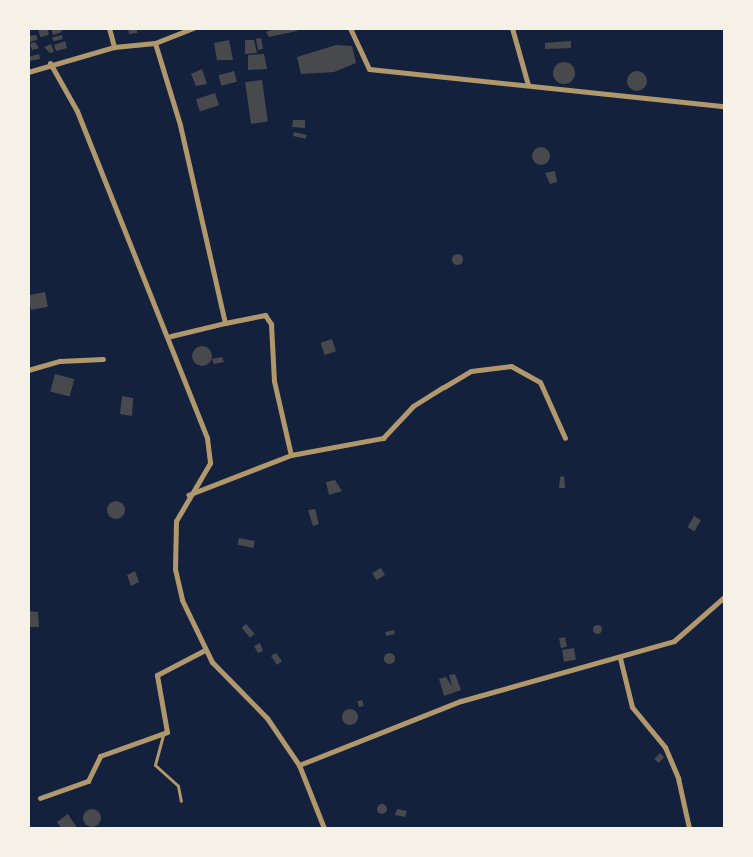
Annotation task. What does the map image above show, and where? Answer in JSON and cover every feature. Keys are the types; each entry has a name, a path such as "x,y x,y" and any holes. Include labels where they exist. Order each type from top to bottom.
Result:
{"street":[{"path":"109,28 114,47"},
{"path":"28,72 50,63 114,47 155,43 193,28"},
{"path":"350,28 369,69 724,106"},
{"path":"512,28 528,85"},
{"path":"155,43 180,124 225,322"},
{"path":"50,63 77,111 99,177 171,336 197,403 210,463 188,495 176,521 175,569 205,650 228,681 267,718 300,765 324,828"},
{"path":"171,336 225,322 265,315 271,324 274,381 291,455"},
{"path":"28,370 60,361 103,359"},
{"path":"188,495 291,455 383,438 413,406 471,371 511,366 540,382 565,438"},
{"path":"300,765 461,701 674,641 724,597"},
{"path":"40,798 88,781 100,756 163,735 170,722 157,675 205,650"},
{"path":"620,658 632,707 665,747 678,778 689,828"}],"lane":[{"path":"163,735 155,765 178,786 181,801"}],"building":[{"path":"47,28 49,35 40,37 38,30"},
{"path":"51,28 61,28 62,32 53,35"},
{"path":"128,28 137,28 137,33 129,34"},
{"path":"277,28 297,28 297,31 269,37 266,32"},
{"path":"36,35 38,39 28,43 28,36"},
{"path":"62,35 63,39 53,41 52,37"},
{"path":"261,38 263,49 258,50 256,39"},
{"path":"229,40 233,60 217,60 214,43"},
{"path":"245,40 254,40 257,53 245,54"},
{"path":"65,41 67,48 56,51 54,45"},
{"path":"571,41 571,48 545,49 545,43"},
{"path":"35,42 39,48 32,50 30,44"},
{"path":"51,44 54,52 50,53 44,47"},
{"path":"336,45 352,46 356,63 334,72 301,74 297,57"},
{"path":"39,54 40,59 28,61 28,57"},
{"path":"264,54 267,69 248,70 248,55"},
{"path":"564,62 572,65 575,73 572,81 564,84 556,81 553,73 556,65"},
{"path":"202,69 207,84 196,86 191,74"},
{"path":"234,71 237,82 221,86 219,75"},
{"path":"637,71 644,74 647,81 644,88 637,91 630,88 627,81 630,74"},
{"path":"262,80 268,122 251,124 245,82"},
{"path":"215,93 219,105 200,112 196,99"},
{"path":"293,120 305,120 305,128 292,127"},
{"path":"294,132 307,135 306,139 293,136"},
{"path":"541,147 549,152 550,156 545,164 541,165 533,160 532,156 537,148"},
{"path":"555,171 557,182 550,184 545,173"},
{"path":"457,253 463,259 457,265 451,259"},
{"path":"45,292 48,307 31,310 28,295"},
{"path":"332,339 336,351 325,355 321,343"},
{"path":"202,346 209,349 212,356 209,363 202,366 195,363 192,356 195,349"},
{"path":"222,357 224,362 214,364 212,359"},
{"path":"55,374 74,379 70,397 50,391"},
{"path":"122,396 133,398 132,416 120,414"},
{"path":"564,476 565,488 559,488 560,477"},
{"path":"335,480 342,491 329,495 326,482"},
{"path":"112,501 120,501 125,506 123,517 112,519 107,514 107,506"},
{"path":"315,509 319,524 313,526 308,510"},
{"path":"694,516 701,520 694,531 688,527"},
{"path":"239,538 255,541 253,548 238,545"},
{"path":"381,568 385,575 376,580 372,573"},
{"path":"135,571 139,582 131,586 127,575"},
{"path":"28,611 38,612 39,627 28,627"},
{"path":"246,624 255,634 250,638 242,628"},
{"path":"597,624 602,629 597,634 592,629"},
{"path":"394,630 395,634 386,636 385,632"},
{"path":"565,637 567,647 561,648 559,638"},
{"path":"260,643 263,651 258,653 254,646"},
{"path":"574,648 576,660 564,662 562,650"},
{"path":"389,652 395,658 389,664 383,658"},
{"path":"276,653 282,661 277,665 271,656"},
{"path":"455,674 461,690 444,696 439,679 446,677 452,686 449,675"},
{"path":"362,700 364,706 359,707 357,702"},
{"path":"347,709 353,709 358,717 356,723 347,725 342,720 342,714"},
{"path":"660,753 664,757 659,763 654,759"},
{"path":"382,804 386,805 386,813 382,814 378,813 377,809 378,805"},
{"path":"92,809 98,812 101,818 98,824 92,827 86,824 83,818 86,812"},
{"path":"397,809 407,811 405,817 395,815"},
{"path":"68,814 77,828 61,828 57,822"}]}
